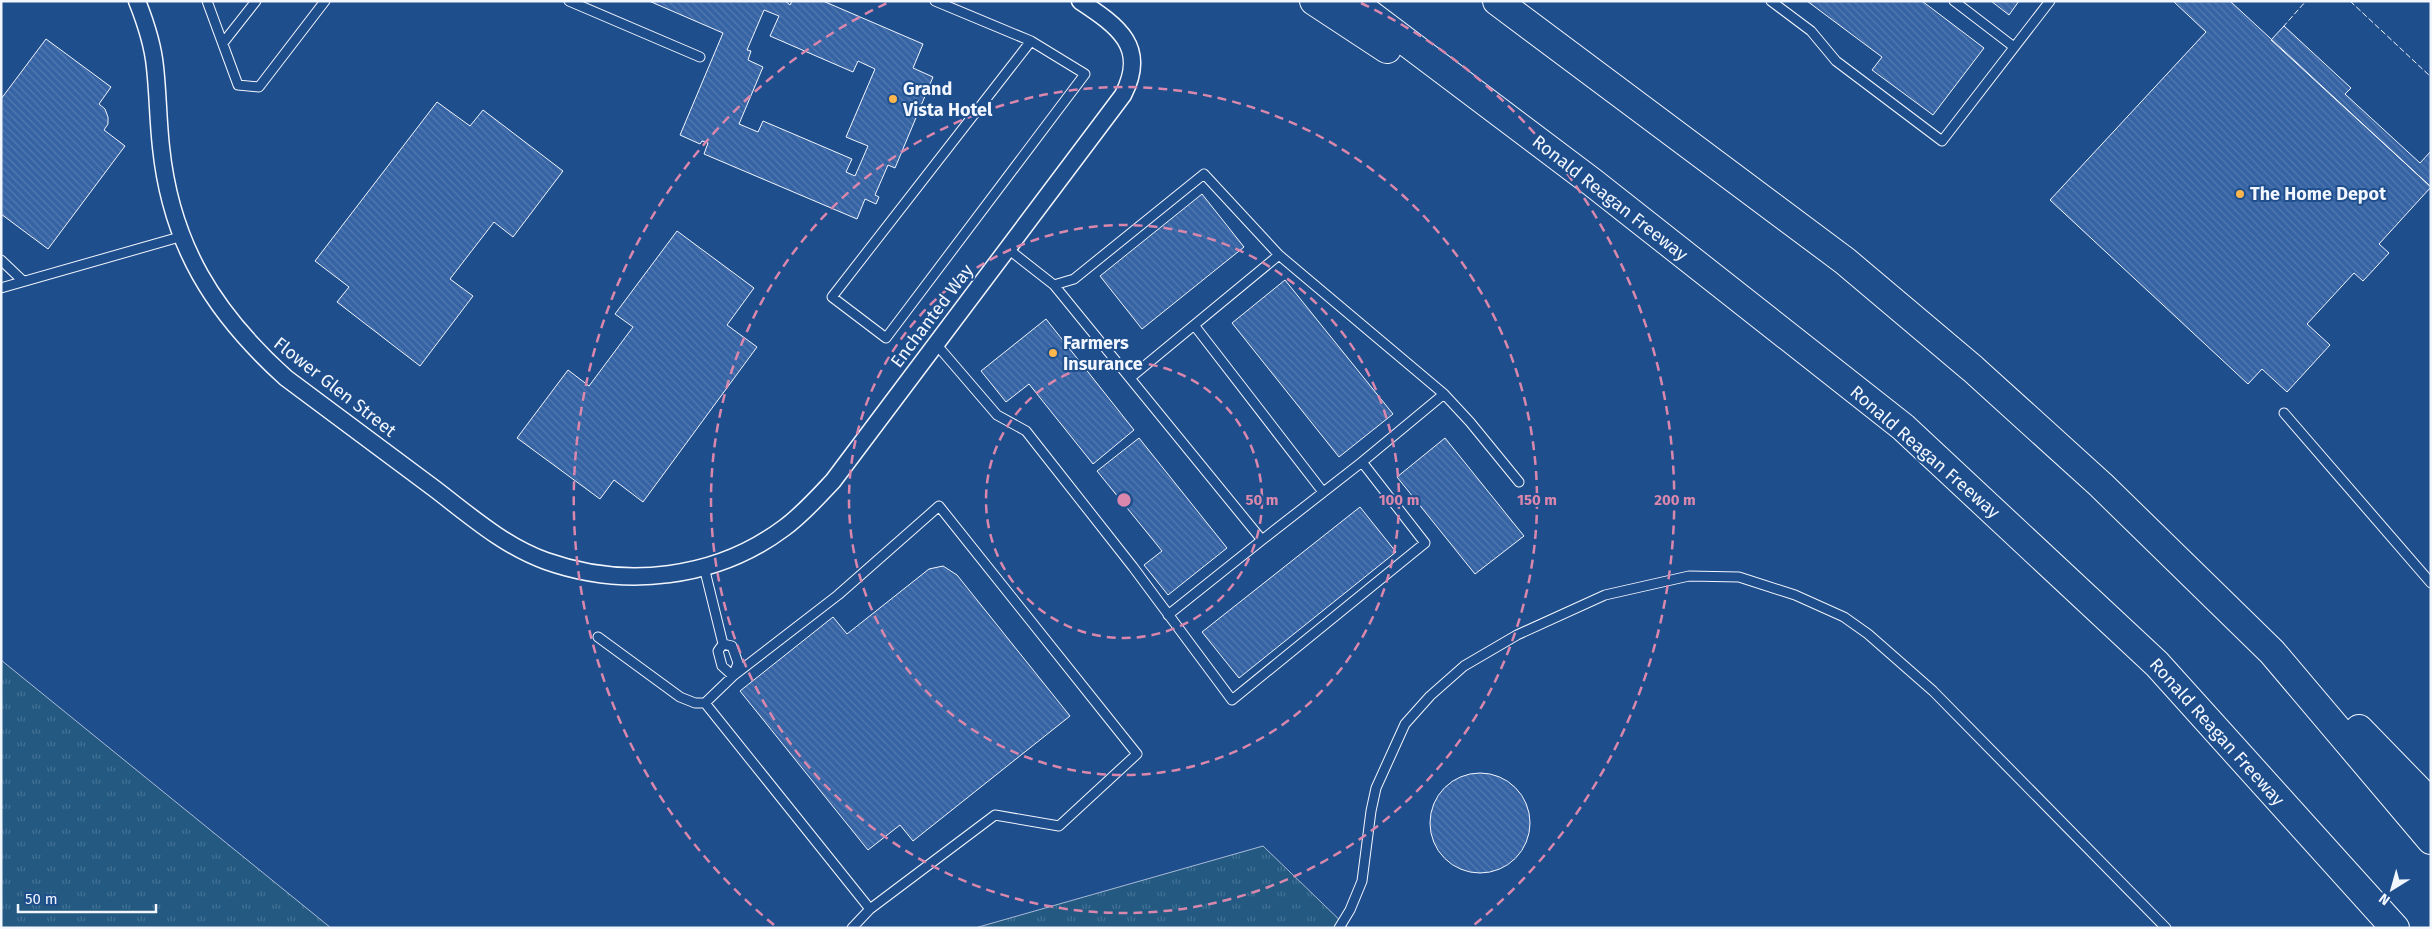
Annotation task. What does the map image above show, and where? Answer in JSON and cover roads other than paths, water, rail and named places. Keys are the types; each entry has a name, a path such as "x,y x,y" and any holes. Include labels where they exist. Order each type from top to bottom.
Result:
{"highway":[{"path":"1314,1 1592,182"},
{"name":"Ronald Reagan Freeway","path":"1352,1 1592,182 1903,427 2157,664 2395,928"},
{"path":"1497,1 1845,261 1973,368 2101,485 2272,652 2356,726 2431,803"},
{"path":"1512,1 1590,72"},
{"path":"2272,652 2431,840"}],"street":[{"name":"Flower Glen Street","path":"137,1 155,65 161,148 166,182 190,255 209,291 231,323 286,378 500,538 545,560 590,573 626,577 642,576"},
{"name":"Enchanted Way","path":"642,576 661,576 704,567 754,548 783,529 809,507 832,481 1008,249 1123,95 1130,82 1133,67 1132,52 1127,40 1111,22 1080,1"}],"lane":[{"path":"207,1 238,85 259,87 325,1"},
{"path":"223,44 256,1"},
{"path":"569,1 700,57"},
{"path":"935,1 1031,41 1084,74 886,338 832,297 1031,41"},
{"path":"1771,1 1811,31 1836,61 1942,141 2050,1"},
{"path":"1954,1 2014,47"},
{"path":"1054,286 1074,279 1204,174 1279,255 1444,394 1470,422 1519,482"},
{"path":"1,288 23,280 183,236"},
{"path":"1008,249 1054,286 1262,540"},
{"path":"1130,378 1279,255"},
{"path":"1,260 23,280"},
{"path":"1194,325 1324,492"},
{"path":"936,344 997,415 1026,430 1232,700 1425,543 1362,462"},
{"path":"1168,615 1362,462 1444,394"},
{"path":"2284,413 2431,582"},
{"path":"598,637 680,697 694,703 706,703 733,676 838,595 940,506 1137,754 1059,826 995,814 870,909 852,928"},
{"path":"704,567 723,644 718,651 722,666 733,676"},
{"path":"1339,928 1350,910 1362,881 1370,811 1376,788 1405,724 1430,696 1464,666 1517,636 1605,594 1689,576 1739,577 1810,601 1844,617 1868,634 1932,691 2166,928"},
{"path":"723,644 732,646 738,663 733,676"},
{"path":"706,703 870,909"}],"place":[{"name":"Grand Vista Hotel","path":"893,99"},
{"name":"The Home Depot","path":"2240,194"},
{"name":"Farmers Insurance","path":"1053,353"}]}
